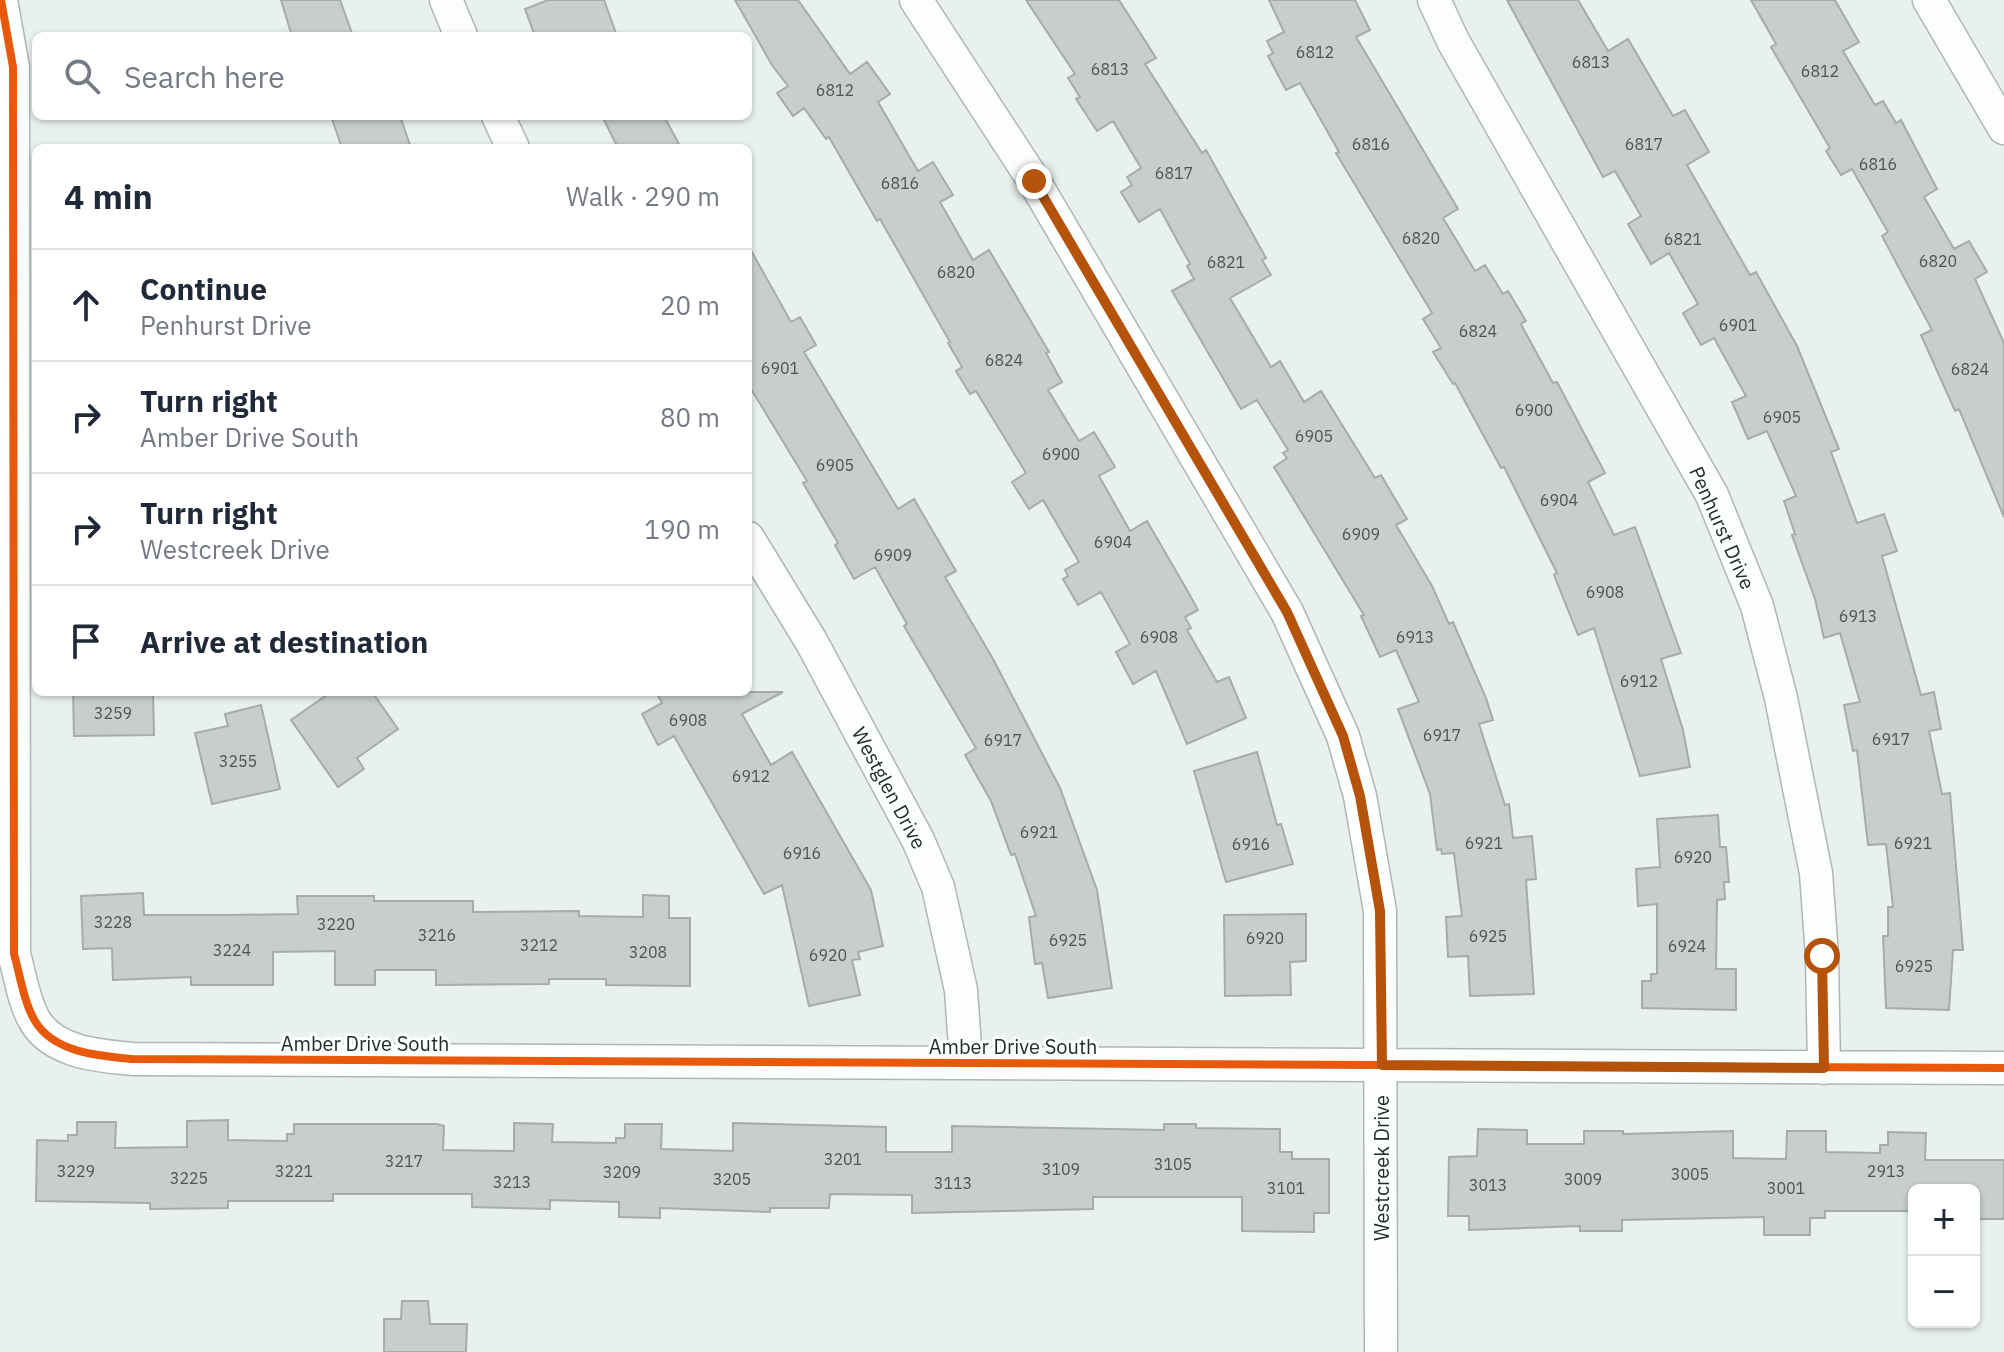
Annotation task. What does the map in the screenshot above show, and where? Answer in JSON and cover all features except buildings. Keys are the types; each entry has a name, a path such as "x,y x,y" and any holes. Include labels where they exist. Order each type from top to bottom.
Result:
{"street":[{"path":"1,0 13,67 26,600"},
{"path":"446,0 459,32"},
{"name":"Westcreek Drive","path":"916,0 1034,181 1287,612 1343,736 1360,796 1380,911 1381,1352"},
{"name":"Penhurst Drive","path":"1434,0 1453,41 1712,495 1757,606 1781,698 1816,873 1822,956 1824,1068"},
{"path":"1929,0 2004,128"},
{"path":"500,120 511,144"},
{"name":"Westglen Drive","path":"752,545 825,667 918,840 938,887 961,990 966,1062"},
{"name":"Amber Drive South","path":"26,600 14,954 34,1019 45,1034 88,1055 133,1059 2004,1068"}],"cycle path":[{"path":"1,0 13,67 14,954 31,1014 43,1032 54,1040 79,1051 133,1059 2004,1068"}],"route":[{"path":"1034,181 1287,612 1343,736 1360,796 1380,911 1382,1065 1824,1068 1822,956"}]}
